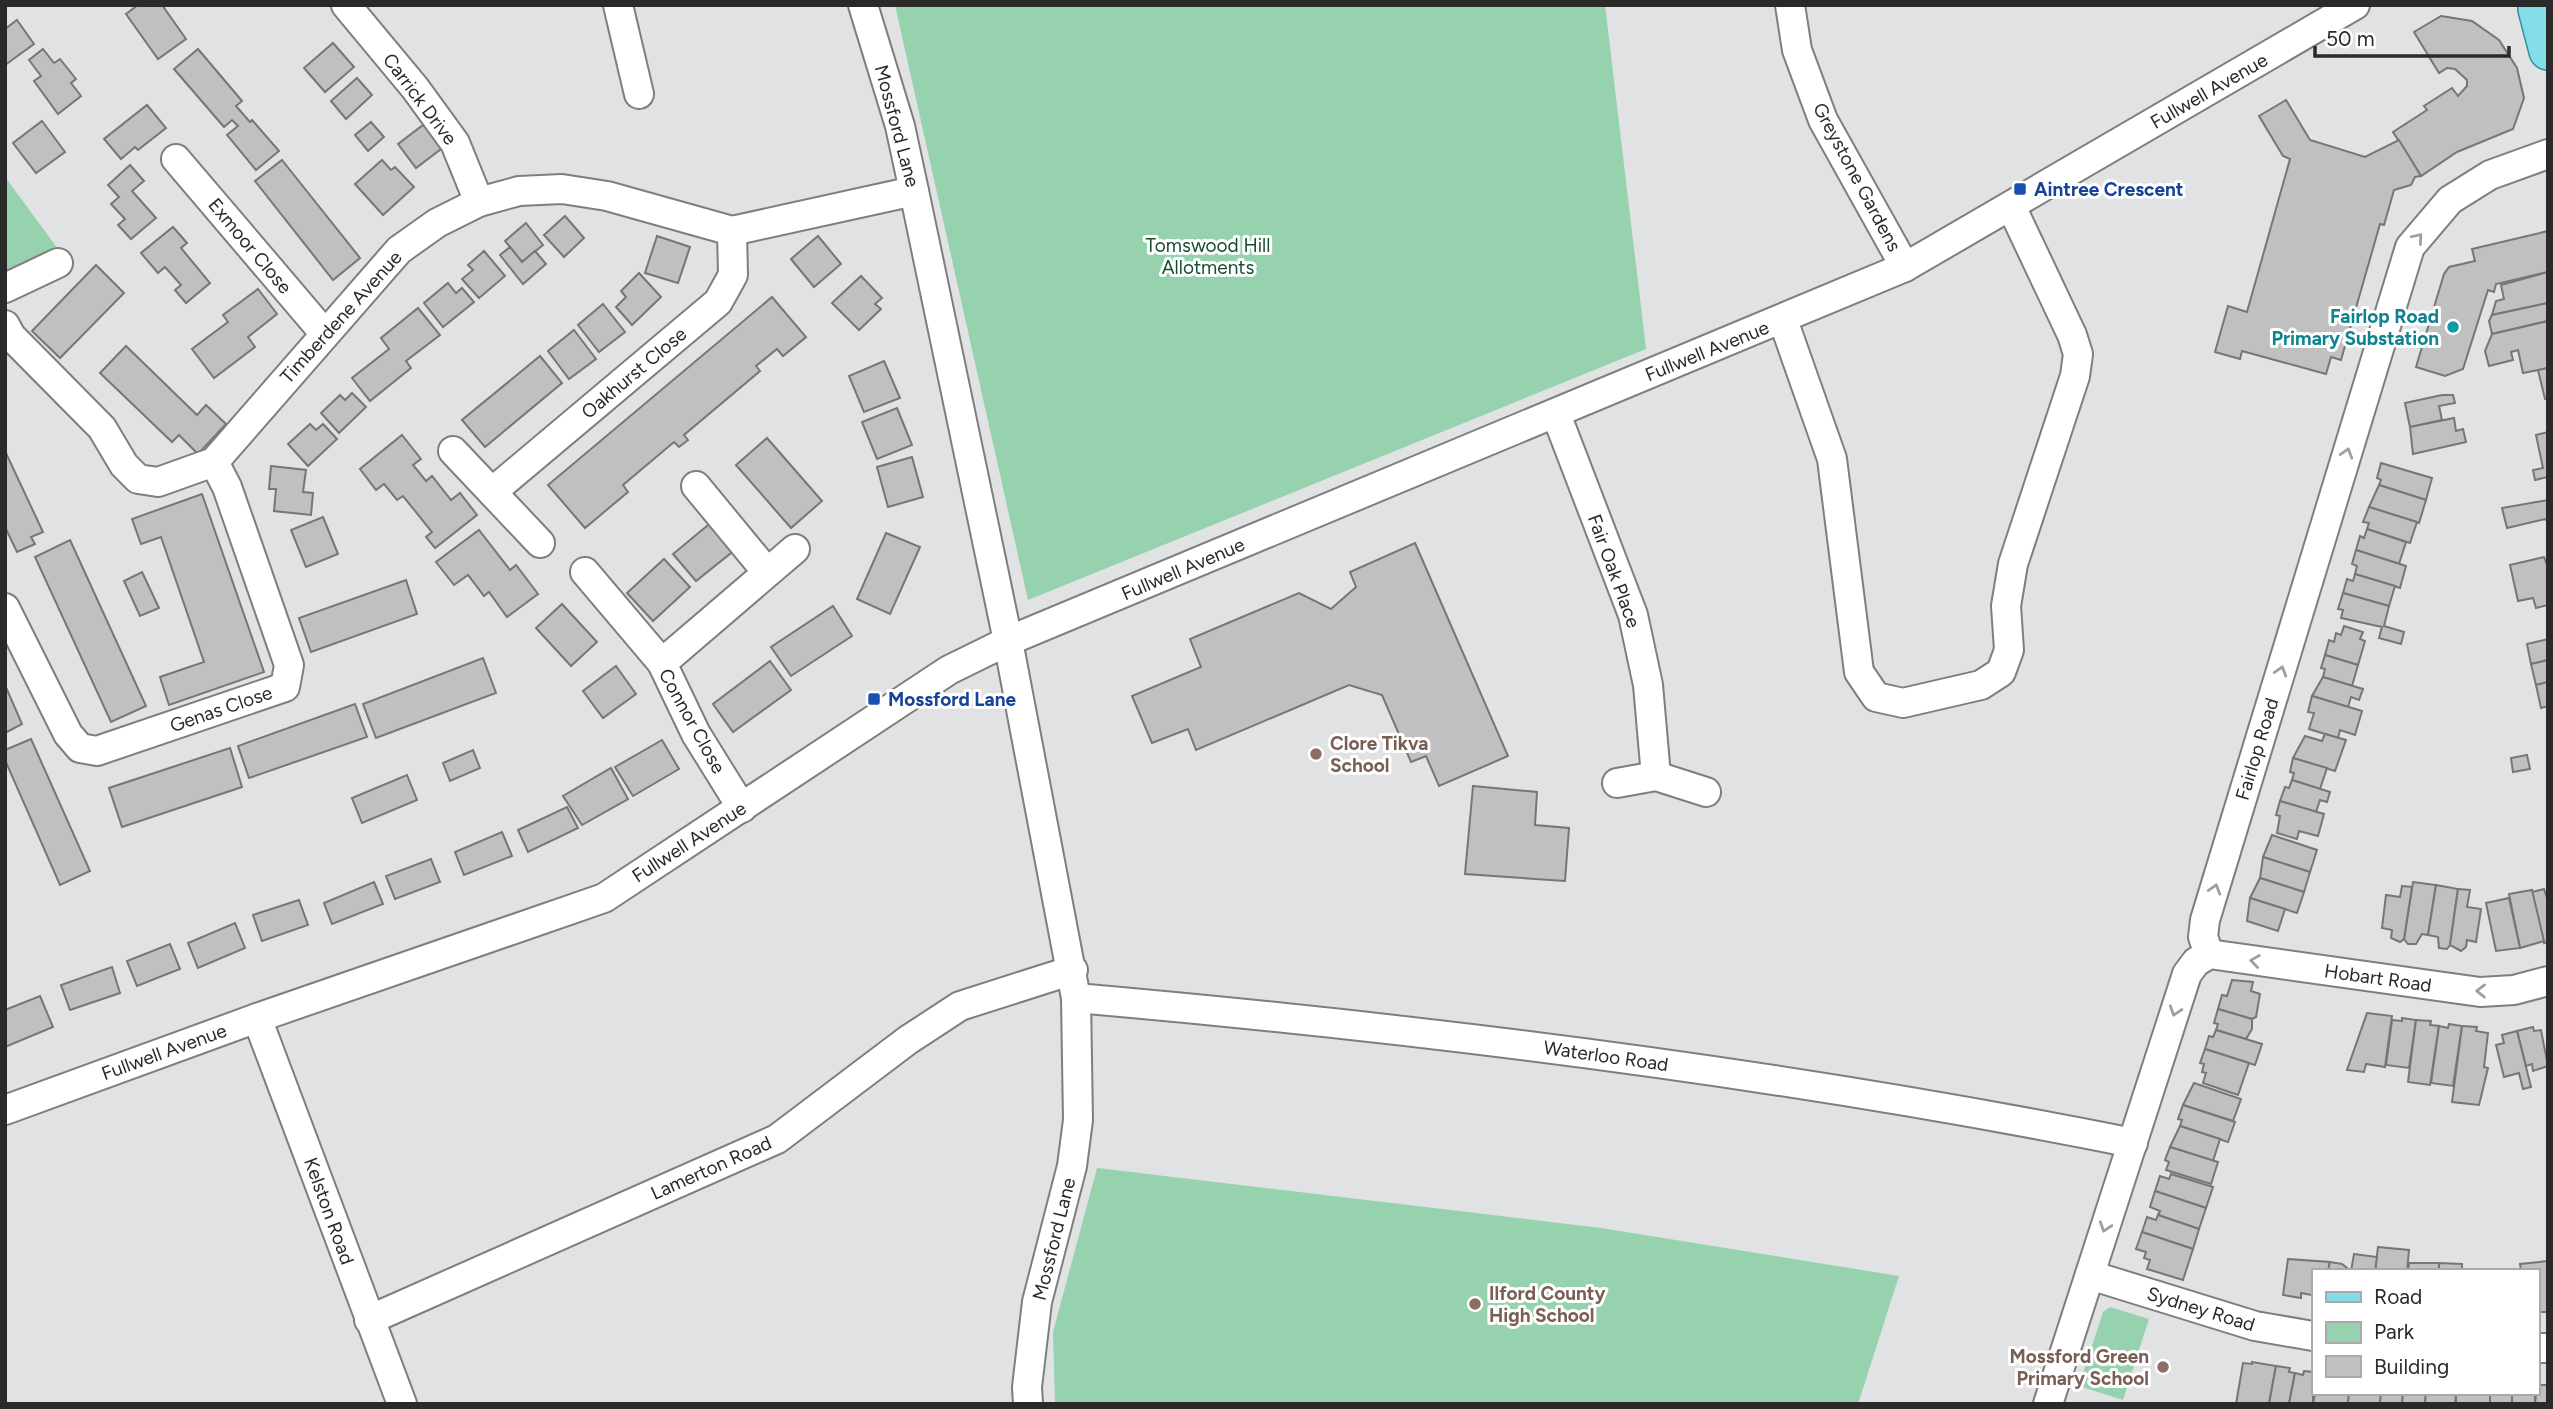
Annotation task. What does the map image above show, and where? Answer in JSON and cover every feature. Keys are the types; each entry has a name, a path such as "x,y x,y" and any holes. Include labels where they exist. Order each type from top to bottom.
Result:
{"main road":[{"path":"2538,9 2548,51"}],"street":[{"name":"Carrick Drive","path":"346,5 415,88 456,143 479,202"},
{"path":"618,5 639,94"},
{"name":"Mossford Lane","path":"863,5 900,125 915,191 1073,970 1076,998 1076,1131 1072,1166 1037,1302 1028,1404"},
{"name":"Greystone Gardens","path":"1790,5 1797,50 1823,121 1905,267"},
{"name":"Fullwell Avenue","path":"5,1110 257,1018 604,898 949,670 1008,641 1905,267 2355,5"},
{"name":"Fairlop Road","path":"2209,954 2203,937 2205,920 2410,247 2451,200 2490,174 2548,153"},
{"name":"Exmoor Close","path":"176,159 325,334"},
{"name":"Timberdene Avenue","path":"5,324 11,336 102,428 124,465 138,479 158,482 214,462 399,250 437,223 479,202 519,191 562,189 607,196 732,231 915,191"},
{"path":"1783,320 1832,459 1859,672 1876,697 1903,703 1981,685 2001,673 2009,650 2006,606 2013,564 2075,376 2078,355 2072,335 2011,206"},
{"name":"Oakhurst Close","path":"492,492 718,302 733,275 732,231"},
{"path":"5,288 58,263"},
{"name":"Fair Oak Place","path":"1556,414 1633,615 1648,685 1656,776"},
{"path":"453,451 540,543"},
{"name":"Genas Close","path":"5,608 68,734 80,748 97,751 285,687 289,665 227,486 214,462"},
{"path":"696,486 767,572"},
{"path":"662,663 795,549"},
{"name":"Connor Close","path":"585,572 662,663 696,734 742,808"},
{"path":"1617,783 1656,776 1706,792"},
{"path":"2048,1404 2187,974 2196,962 2209,954"},
{"name":"Hobart Road","path":"2209,954 2480,992 2514,989 2548,981"},
{"name":"Lamerton Road","path":"369,1320 777,1139 908,1040 960,1006 1073,970"},
{"name":"Waterloo Road","path":"1076,998 1316,1020 1494,1041 1964,1109 2133,1143"},
{"name":"Kelston Road","path":"257,1018 402,1404"},
{"name":"Sydney Road","path":"2090,1275 2255,1326 2312,1336"}],"green space":[{"name":"Tomswood Hill Allotments","path":"895,5 1605,5 1646,349 1028,600"},
{"path":"5,177 61,253 5,280"},
{"name":"Ilford County High School","path":"1097,1168 1601,1228 1899,1276 1858,1404 1055,1404 1053,1332"},
{"path":"2110,1307 2149,1319 2123,1400 2079,1386 2103,1312"}],"building":[{"path":"138,5 162,5 186,39 158,59 126,14"},
{"path":"2441,16 2472,21 2499,40 2517,68 2524,98 2513,129 2457,152 2421,176 2393,132 2427,110 2424,106 2452,88 2458,96 2467,86 2467,80 2455,69 2447,68 2439,73 2414,32"},
{"path":"17,20 34,44 5,65 5,29"},
{"path":"333,43 354,67 325,92 304,68"},
{"path":"43,49 54,63 60,59 76,79 71,83 81,96 58,114 34,81 41,76 29,60"},
{"path":"198,49 242,101 236,106 279,151 256,170 227,135 238,126 232,120 224,127 174,69"},
{"path":"357,78 372,95 346,119 331,101"},
{"path":"2286,100 2310,140 2365,157 2399,140 2421,176 2415,177 2411,185 2394,190 2384,225 2380,224 2341,360 2331,357 2326,374 2242,351 2240,359 2215,352 2228,306 2247,312 2290,159 2283,156 2259,116"},
{"path":"147,105 166,128 138,150 135,147 121,159 104,139"},
{"path":"42,121 65,152 36,173 13,143"},
{"path":"371,122 384,137 368,151 355,135"},
{"path":"427,122 445,146 416,168 398,144"},
{"path":"282,160 360,258 333,280 255,181"},
{"path":"382,160 391,170 395,167 414,187 383,215 355,184"},
{"path":"130,165 144,181 132,191 156,218 131,239 118,225 125,219 111,204 119,197 108,185"},
{"path":"565,216 584,238 564,257 544,235"},
{"path":"526,223 543,245 522,262 505,241"},
{"path":"173,227 187,243 181,248 210,283 186,303 175,290 181,285 165,267 158,273 141,253"},
{"name":"Fairlop Road Primary Substation","path":"2548,231 2548,272 2496,284 2494,292 2488,290 2463,369 2445,376 2416,367 2444,274 2449,267 2475,261 2472,249"},
{"path":"657,236 690,247 678,283 645,273"},
{"path":"818,236 841,264 814,287 791,259"},
{"path":"510,247 522,262 535,251 546,264 523,284 500,255"},
{"path":"484,251 505,276 479,298 462,279 473,270 468,265"},
{"path":"96,265 124,293 60,358 32,331"},
{"path":"2548,272 2548,303 2492,315 2496,301 2504,299 2501,285"},
{"path":"639,273 661,297 632,325 616,307 626,297 621,291"},
{"path":"861,276 882,298 875,304 881,309 859,330 832,303"},
{"path":"448,283 456,293 462,288 474,302 443,327 424,303"},
{"path":"258,289 277,314 248,337 255,347 214,378 192,349 228,322 223,315"},
{"path":"772,297 806,337 783,356 777,349 756,366 760,371 684,435 688,440 679,447 674,442 623,485 628,492 585,528 548,485"},
{"path":"2548,303 2548,321 2492,334 2489,321 2492,315"},
{"path":"603,304 625,332 599,352 578,325"},
{"path":"418,308 440,335 406,361 411,368 370,401 352,378 389,349 381,338"},
{"path":"2548,321 2548,368 2523,373 2518,350 2511,352 2513,360 2489,366 2485,351 2492,334"},
{"path":"574,330 596,359 569,379 548,351"},
{"path":"126,346 197,415 206,405 226,424 198,454 179,435 172,442 100,373"},
{"path":"540,356 562,383 485,447 462,420"},
{"path":"884,361 900,398 864,412 849,376"},
{"path":"2548,368 2548,398 2545,399 2538,370"},
{"path":"352,393 366,407 339,433 321,413 340,395 345,400"},
{"path":"2453,395 2455,403 2439,406 2442,420 2410,427 2405,403"},
{"path":"897,408 912,445 877,459 862,422"},
{"path":"2454,418 2456,431 2463,429 2466,442 2413,454 2410,427"},
{"path":"310,424 316,430 323,424 337,439 308,466 288,444"},
{"path":"2548,432 2548,477 2535,480 2533,470 2543,468 2536,435"},
{"path":"402,435 421,459 413,465 426,481 432,476 451,500 460,493 477,515 435,548 426,537 432,532 403,496 397,500 384,484 376,490 360,469"},
{"path":"767,438 822,501 791,528 736,465"},
{"path":"5,451 43,532 31,537 35,544 17,552 5,527"},
{"path":"912,457 923,497 888,507 877,467"},
{"path":"2381,463 2432,478 2426,500 2379,485 2381,480 2377,478"},
{"path":"271,466 306,470 303,492 313,493 311,515 274,511 276,489 269,489"},
{"path":"2379,485 2426,500 2419,523 2369,507"},
{"path":"202,494 264,672 169,705 160,677 204,662 161,537 141,544 132,519"},
{"path":"2548,500 2548,522 2545,519 2507,528 2502,508"},
{"path":"2369,507 2417,522 2410,543 2367,529 2369,523 2363,522"},
{"path":"323,517 338,554 306,567 291,530"},
{"path":"713,521 736,549 696,581 673,554"},
{"path":"2367,529 2406,542 2399,564 2356,550 2360,536 2364,538"},
{"path":"479,530 510,570 516,565 538,594 507,617 489,592 484,596 468,575 454,585 436,562"},
{"path":"886,533 920,547 890,614 857,599"},
{"path":"70,540 146,706 111,722 35,557"},
{"path":"1415,543 1508,756 1439,786 1426,756 1411,762 1382,695 1349,685 1196,750 1188,729 1152,743 1132,696 1201,667 1190,639 1299,593 1331,609 1356,587 1350,572"},
{"path":"2356,550 2406,566 2400,588 2355,574 2357,566 2352,564"},
{"path":"2544,557 2548,568 2548,605 2536,608 2533,598 2518,601 2510,565"},
{"path":"664,559 690,587 653,621 627,593"},
{"path":"142,572 159,608 140,616 124,581"},
{"path":"2355,574 2395,586 2389,606 2343,593 2347,579 2353,581"},
{"path":"406,580 417,614 311,652 299,618"},
{"path":"2343,593 2389,606 2384,626 2404,632 2401,644 2379,638 2382,627 2341,618 2343,610 2338,609"},
{"path":"562,604 597,642 571,666 536,628"},
{"path":"833,606 852,636 791,676 771,647"},
{"path":"2344,626 2363,632 2360,639 2365,641 2358,665 2325,655 2329,640 2334,642 2336,633 2341,635"},
{"path":"2548,639 2548,660 2531,664 2527,644"},
{"path":"2325,655 2358,665 2352,686 2323,677 2325,669 2321,668"},
{"path":"483,658 496,693 376,738 363,704"},
{"path":"2548,660 2548,682 2536,685 2531,664"},
{"path":"770,661 791,690 733,732 713,704"},
{"path":"616,666 636,694 603,718 583,691"},
{"path":"2323,677 2363,689 2359,700 2351,697 2348,707 2312,696"},
{"path":"2548,682 2548,706 2541,708 2536,685"},
{"path":"5,685 22,724 5,733"},
{"path":"2312,696 2362,711 2355,735 2340,730 2338,738 2309,729 2314,713 2308,712"},
{"path":"355,704 367,737 249,778 238,746"},
{"path":"2325,734 2346,740 2335,771 2293,758 2305,736 2322,741"},
{"path":"31,739 90,871 60,885 5,760 5,750"},
{"path":"662,740 679,769 633,796 615,767"},
{"path":"230,748 242,787 122,827 109,788"},
{"path":"473,750 480,768 450,781 443,763"},
{"path":"2527,755 2530,769 2513,772 2511,758"},
{"path":"2293,758 2327,768 2320,789 2292,780 2294,773 2290,772"},
{"path":"611,768 628,799 582,825 563,796"},
{"path":"407,775 417,800 362,823 352,798"},
{"path":"2292,780 2330,792 2327,802 2320,800 2316,812 2280,801 2285,787 2289,788"},
{"path":"1473,786 1537,792 1535,825 1569,828 1565,881 1465,874"},
{"path":"2280,801 2324,814 2318,836 2299,831 2297,839 2277,833 2280,816 2276,815"},
{"path":"567,807 578,828 528,852 518,830"},
{"path":"502,832 512,856 464,875 455,852"},
{"path":"2272,835 2317,850 2310,872 2263,857"},
{"path":"2263,857 2310,872 2304,892 2260,878"},
{"path":"431,859 440,882 395,899 386,876"},
{"path":"2260,878 2304,892 2297,913 2250,898"},
{"path":"374,882 383,904 332,924 324,903"},
{"path":"2413,882 2436,885 2428,935 2422,934 2416,944 2408,944 2404,939"},
{"path":"2436,885 2458,889 2450,945 2447,949 2439,948 2438,937 2428,935"},
{"path":"2402,886 2412,887 2404,939 2400,942 2391,938 2392,930 2382,928 2386,895 2400,897"},
{"path":"2458,889 2470,890 2467,907 2481,909 2476,942 2467,940 2466,947 2461,951 2450,945"},
{"path":"2544,889 2548,901 2548,942 2544,943 2532,892"},
{"path":"2532,890 2544,941 2520,948 2509,894"},
{"path":"2250,898 2285,909 2278,931 2247,921"},
{"path":"2509,898 2520,948 2496,951 2486,903"},
{"path":"299,900 308,925 262,941 253,915"},
{"path":"235,923 245,948 198,968 188,943"},
{"path":"170,944 180,969 137,986 127,961"},
{"path":"112,967 120,993 70,1010 61,985"},
{"path":"2232,980 2253,982 2251,991 2260,994 2256,1017 2252,1019 2218,1009 2222,995 2227,996"},
{"path":"40,996 53,1027 5,1047 5,1010"},
{"path":"2218,1009 2252,1019 2252,1029 2246,1039 2216,1030 2218,1024 2214,1023"},
{"path":"2367,1013 2392,1016 2385,1067 2366,1064 2364,1072 2347,1070"},
{"path":"2402,1018 2416,1020 2409,1068 2386,1065 2392,1020 2402,1021"},
{"path":"2416,1020 2431,1021 2430,1025 2439,1026 2430,1085 2408,1082"},
{"path":"2449,1024 2462,1026 2453,1086 2431,1083 2439,1026 2448,1028"},
{"path":"2462,1026 2477,1027 2476,1031 2488,1033 2484,1067 2488,1068 2479,1105 2452,1102"},
{"path":"2533,1027 2534,1031 2541,1030 2548,1066 2533,1071 2532,1064 2526,1066 2517,1031"},
{"path":"2216,1030 2262,1044 2255,1065 2205,1049 2209,1036 2213,1037"},
{"path":"2517,1031 2531,1087 2523,1089 2519,1073 2504,1077 2496,1045 2504,1043 2502,1035"},
{"path":"2205,1049 2249,1063 2238,1095 2203,1083 2206,1073 2202,1072 2204,1064 2200,1063"},
{"path":"2194,1083 2241,1099 2233,1121 2183,1105"},
{"path":"2183,1105 2235,1122 2228,1142 2180,1126 2182,1120 2178,1119"},
{"path":"2180,1126 2220,1139 2213,1161 2170,1147"},
{"path":"2170,1147 2218,1162 2211,1184 2166,1170 2169,1162 2165,1160"},
{"path":"2171,1174 2213,1187 2206,1208 2155,1191 2160,1176 2169,1179"},
{"path":"2155,1191 2206,1208 2199,1229 2158,1215 2160,1211 2150,1207"},
{"path":"2158,1215 2199,1229 2193,1249 2142,1232 2147,1217 2156,1220"},
{"path":"2142,1232 2193,1249 2183,1280 2147,1269 2150,1260 2144,1258 2146,1252 2136,1249"},
{"path":"2378,1247 2409,1250 2407,1269 2375,1269"},
{"path":"2354,1254 2377,1257 2375,1269 2351,1269"},
{"path":"2288,1259 2330,1262 2328,1269 2312,1269 2312,1295 2301,1293 2301,1298 2283,1295"},
{"path":"2548,1261 2548,1312 2539,1312 2539,1269 2521,1269 2520,1264"},
{"path":"2330,1262 2342,1264 2348,1269 2328,1269"},
{"path":"2409,1263 2439,1263 2439,1269 2408,1269"},
{"path":"2439,1263 2462,1264 2462,1269 2439,1269"},
{"path":"2243,1363 2276,1366 2269,1404 2236,1404"},
{"path":"2276,1366 2290,1368 2289,1372 2295,1373 2289,1404 2269,1404"},
{"path":"2304,1371 2312,1372 2313,1404 2289,1404 2295,1373 2303,1375"},
{"path":"2539,1385 2548,1385 2548,1404 2535,1404"},
{"path":"2315,1395 2349,1395 2348,1404 2313,1404"},
{"path":"2349,1395 2381,1395 2380,1404 2348,1404"},
{"path":"2381,1395 2403,1395 2402,1404 2380,1404"},
{"path":"2403,1395 2426,1395 2425,1404 2402,1404"},
{"path":"2426,1395 2456,1395 2455,1404 2425,1404"},
{"path":"2456,1395 2490,1395 2490,1404 2456,1404"},
{"path":"2490,1395 2512,1395 2512,1404 2490,1404"},
{"path":"2512,1395 2535,1395 2535,1404 2512,1404"}],"place":[{"name":"Aintree Crescent","path":"2020,189"},
{"name":"Fairlop Road Primary Substation","path":"2453,327"},
{"name":"Mossford Lane","path":"874,699"},
{"name":"Clore Tikva School","path":"1316,754"},
{"name":"Ilford County High School","path":"1475,1304"},
{"name":"Mossford Green Primary School","path":"2163,1367"}]}
